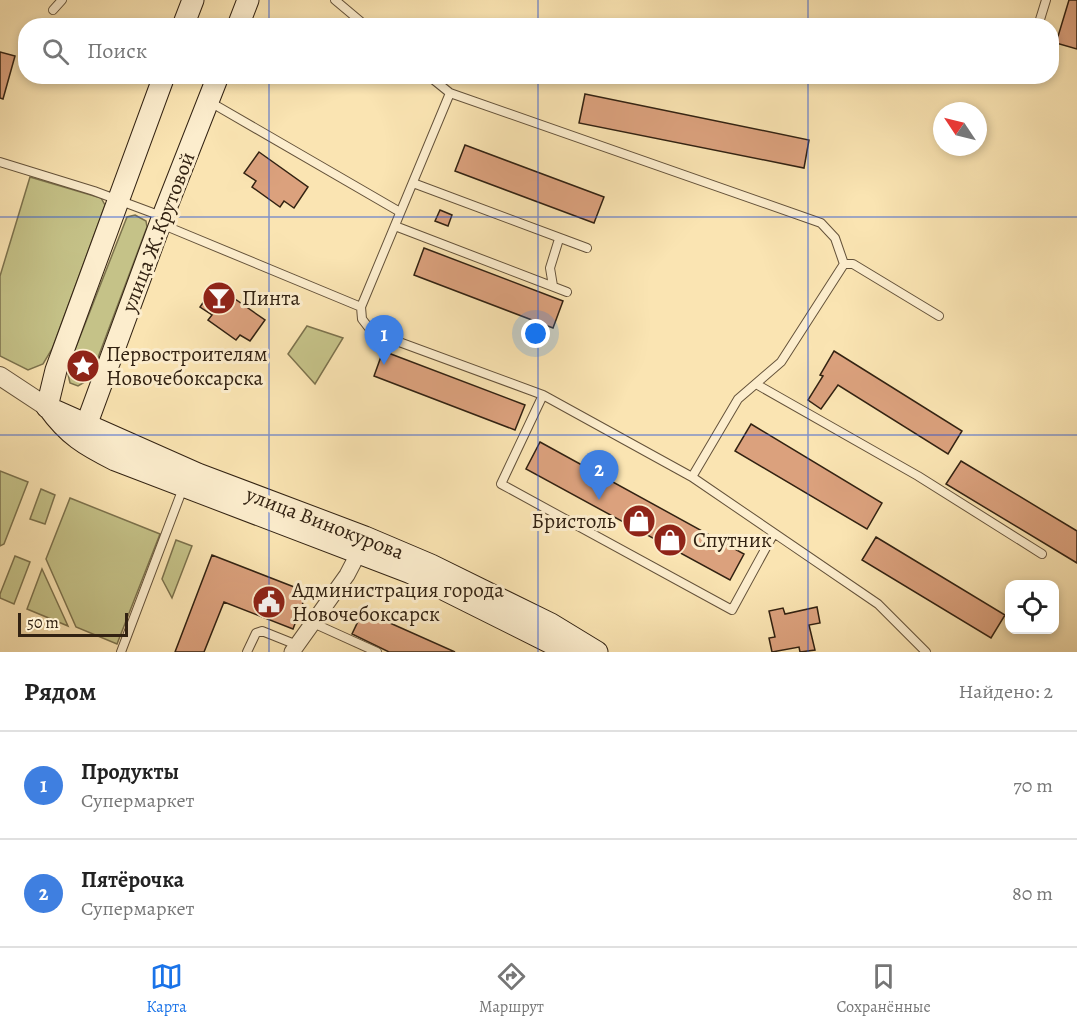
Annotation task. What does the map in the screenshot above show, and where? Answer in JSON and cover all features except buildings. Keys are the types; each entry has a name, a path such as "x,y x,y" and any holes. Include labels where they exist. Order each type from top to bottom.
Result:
{"main road":[{"path":"186,18 193,0"},
{"path":"241,18 248,0"},
{"path":"47,407 56,370 161,84"},
{"name":"улица Ж.Крутовой","path":"87,423 161,220 215,84"},
{"name":"улица Винокурова","path":"47,407 87,423 136,448 362,544"},
{"name":"улица Винокурова","path":"47,407 64,429 83,444 115,460 184,487 362,544 470,583 569,652"},
{"name":"улица Винокурова","path":"544,635 597,652"}],"street":[{"name":"улица Винокурова","path":"0,376 47,407"},
{"path":"294,648 347,575 362,544"}],"lane":[{"path":"53,10 62,0"},
{"path":"335,0 356,18"},
{"path":"1040,18 1046,0"},
{"path":"439,84 450,93 775,205 821,223 835,238 843,264 781,362 738,399 692,477"},
{"path":"450,93 361,307 362,319 372,332 543,395 692,477 879,604 926,652"},
{"path":"209,101 400,212"},
{"path":"0,162 118,200 361,307"},
{"path":"413,183 587,248"},
{"path":"395,226 567,292"},
{"path":"553,286 550,268 559,239"},
{"path":"843,264 854,264 939,316"},
{"path":"756,384 918,476 1042,554"},
{"path":"543,395 501,484 732,610 774,533"},
{"path":"121,652 184,487"},
{"path":"313,622 375,652"},
{"path":"247,652 256,633 262,631 294,648"}],"shaded area":[{"path":"30,177 101,198 105,205 52,349 43,364 28,370 0,356 0,276"},
{"path":"135,215 146,221 147,227 90,379 78,386 70,383 67,370 127,217"},
{"path":"307,326 343,338 315,384 288,354"},
{"path":"0,471 28,482 4,544 0,546"},
{"path":"41,489 55,495 45,524 30,519"},
{"path":"70,498 160,534 117,644 76,627 46,559"},
{"path":"176,540 192,546 172,598 162,579"},
{"path":"15,556 30,562 14,604 0,598 0,594"},
{"path":"42,569 68,626 27,609"}],"place":[{"name":"Пинта","path":"219,298"},
{"name":"Продукты","path":"384,365"},
{"name":"Первостроителям Новочебоксарска","path":"83,366"},
{"name":"Пятёрочка","path":"599,500"},
{"name":"Бристоль","path":"639,521"},
{"name":"Спутник","path":"670,540"},
{"name":"Администрация города Новочебоксарск","path":"269,602"}]}
